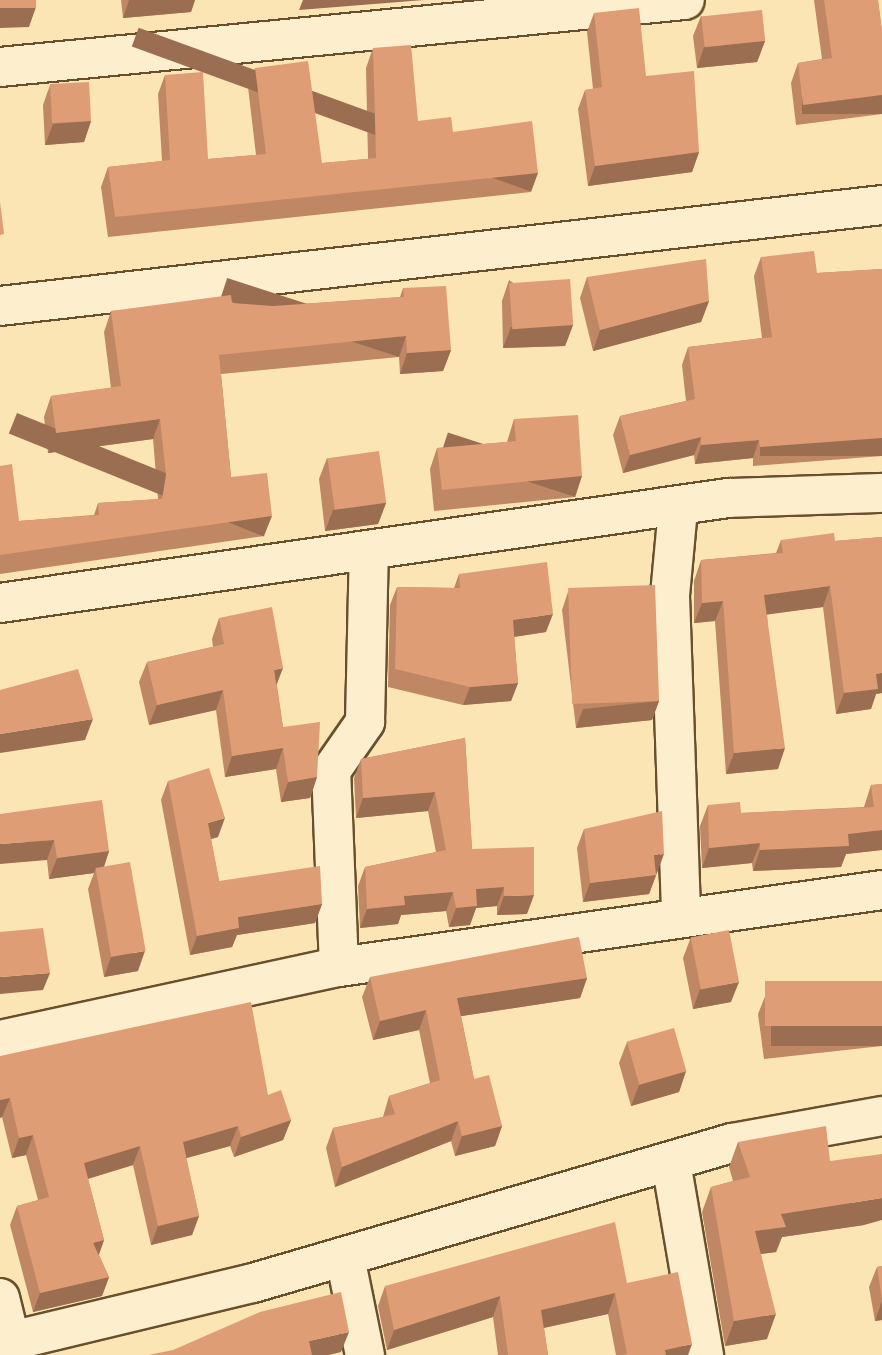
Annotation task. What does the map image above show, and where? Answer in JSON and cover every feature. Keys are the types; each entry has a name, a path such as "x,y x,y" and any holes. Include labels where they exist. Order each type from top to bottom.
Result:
{"street":[{"path":"0,67 685,0"},
{"path":"0,306 882,205"},
{"path":"0,603 678,509 728,498 882,492"},
{"path":"678,509 670,596 680,915"},
{"path":"339,967 331,771 366,722 369,552"},
{"path":"0,1040 339,967 680,915 882,890"},
{"path":"0,1298 12,1348 671,1162 882,1116"},
{"path":"671,1162 704,1355"},
{"path":"345,1256 365,1355"}],"building":[{"path":"0,0 36,0 36,8 0,8"},
{"path":"824,0 878,0 882,95 803,105 798,63 832,58"},
{"path":"639,8 646,76 694,71 699,152 595,166 585,90 602,87 594,13"},
{"path":"762,10 765,41 705,47 701,16"},
{"path":"411,45 418,121 451,117 453,132 532,121 538,173 115,217 108,167 170,160 165,75 203,72 208,159 266,154 255,68 308,61 322,163 376,158 373,48"},
{"path":"89,82 91,121 52,123 50,84"},
{"path":"0,202 4,234 0,235"},
{"path":"814,251 817,273 882,269 882,438 760,447 759,440 701,445 701,437 630,455 620,416 695,399 688,347 772,337 761,257"},
{"path":"706,259 709,301 600,330 587,277"},
{"path":"570,279 573,325 512,329 509,283"},
{"path":"446,286 451,350 407,353 406,336 219,355 231,477 267,473 272,516 0,555 0,466 12,464 19,521 99,515 98,503 162,499 166,475 160,419 56,433 51,396 121,386 111,311 231,295 232,303 273,306 404,297 403,288"},
{"path":"578,415 582,476 442,490 437,448 516,441 514,419"},
{"path":"379,451 386,502 335,510 328,458"},
{"path":"834,533 835,541 882,537 882,673 876,674 878,689 844,693 830,586 764,595 785,748 734,753 723,601 702,603 701,560 783,553 781,540"},
{"path":"547,562 553,614 513,620 518,683 470,687 395,669 397,587 460,588 459,574"},
{"path":"655,585 659,701 572,704 568,588"},
{"path":"272,607 283,668 274,670 283,727 320,722 317,777 288,782 283,748 232,756 223,690 157,705 147,662 224,644 219,618"},
{"path":"78,669 93,719 0,734 0,690"},
{"path":"465,738 472,849 534,847 534,895 504,896 504,887 476,889 477,906 456,908 453,892 404,896 405,905 367,909 365,867 446,850 435,792 363,798 361,759"},
{"path":"209,768 225,818 208,823 219,881 320,866 322,904 238,917 239,928 197,936 168,781"},
{"path":"882,784 882,830 848,834 849,846 760,850 760,843 709,848 708,805 740,802 741,813 874,807 871,785"},
{"path":"102,800 109,851 57,858 54,840 0,844 0,814"},
{"path":"662,811 664,854 654,855 656,875 590,883 584,829"},
{"path":"130,862 146,951 111,957 96,868"},
{"path":"43,928 50,973 0,977 0,932"},
{"path":"729,930 739,982 701,989 691,937"},
{"path":"579,937 587,978 457,998 474,1079 489,1075 502,1126 462,1136 458,1121 342,1167 333,1128 395,1114 389,1096 440,1080 426,1010 380,1021 370,977"},
{"path":"765,981 882,981 882,1026 765,1026"},
{"path":"251,1002 268,1095 281,1090 291,1120 241,1137 238,1126 183,1142 199,1216 158,1226 140,1146 84,1163 104,1240 93,1243 109,1277 40,1293 17,1206 49,1197 33,1135 19,1138 10,1098 0,1100 0,1056"},
{"path":"674,1028 686,1071 639,1085 627,1042"},
{"path":"826,1126 830,1161 882,1154 882,1198 781,1214 786,1227 755,1231 776,1314 734,1321 711,1187 750,1177 738,1142"},
{"path":"615,1222 627,1283 678,1272 692,1344 665,1350 666,1355 623,1355 627,1354 615,1293 541,1310 548,1355 508,1355 500,1296 394,1330 385,1286"},
{"path":"882,1266 882,1300 877,1267"},
{"path":"341,1292 349,1332 309,1341 312,1355 148,1355 173,1350 260,1312"}]}
